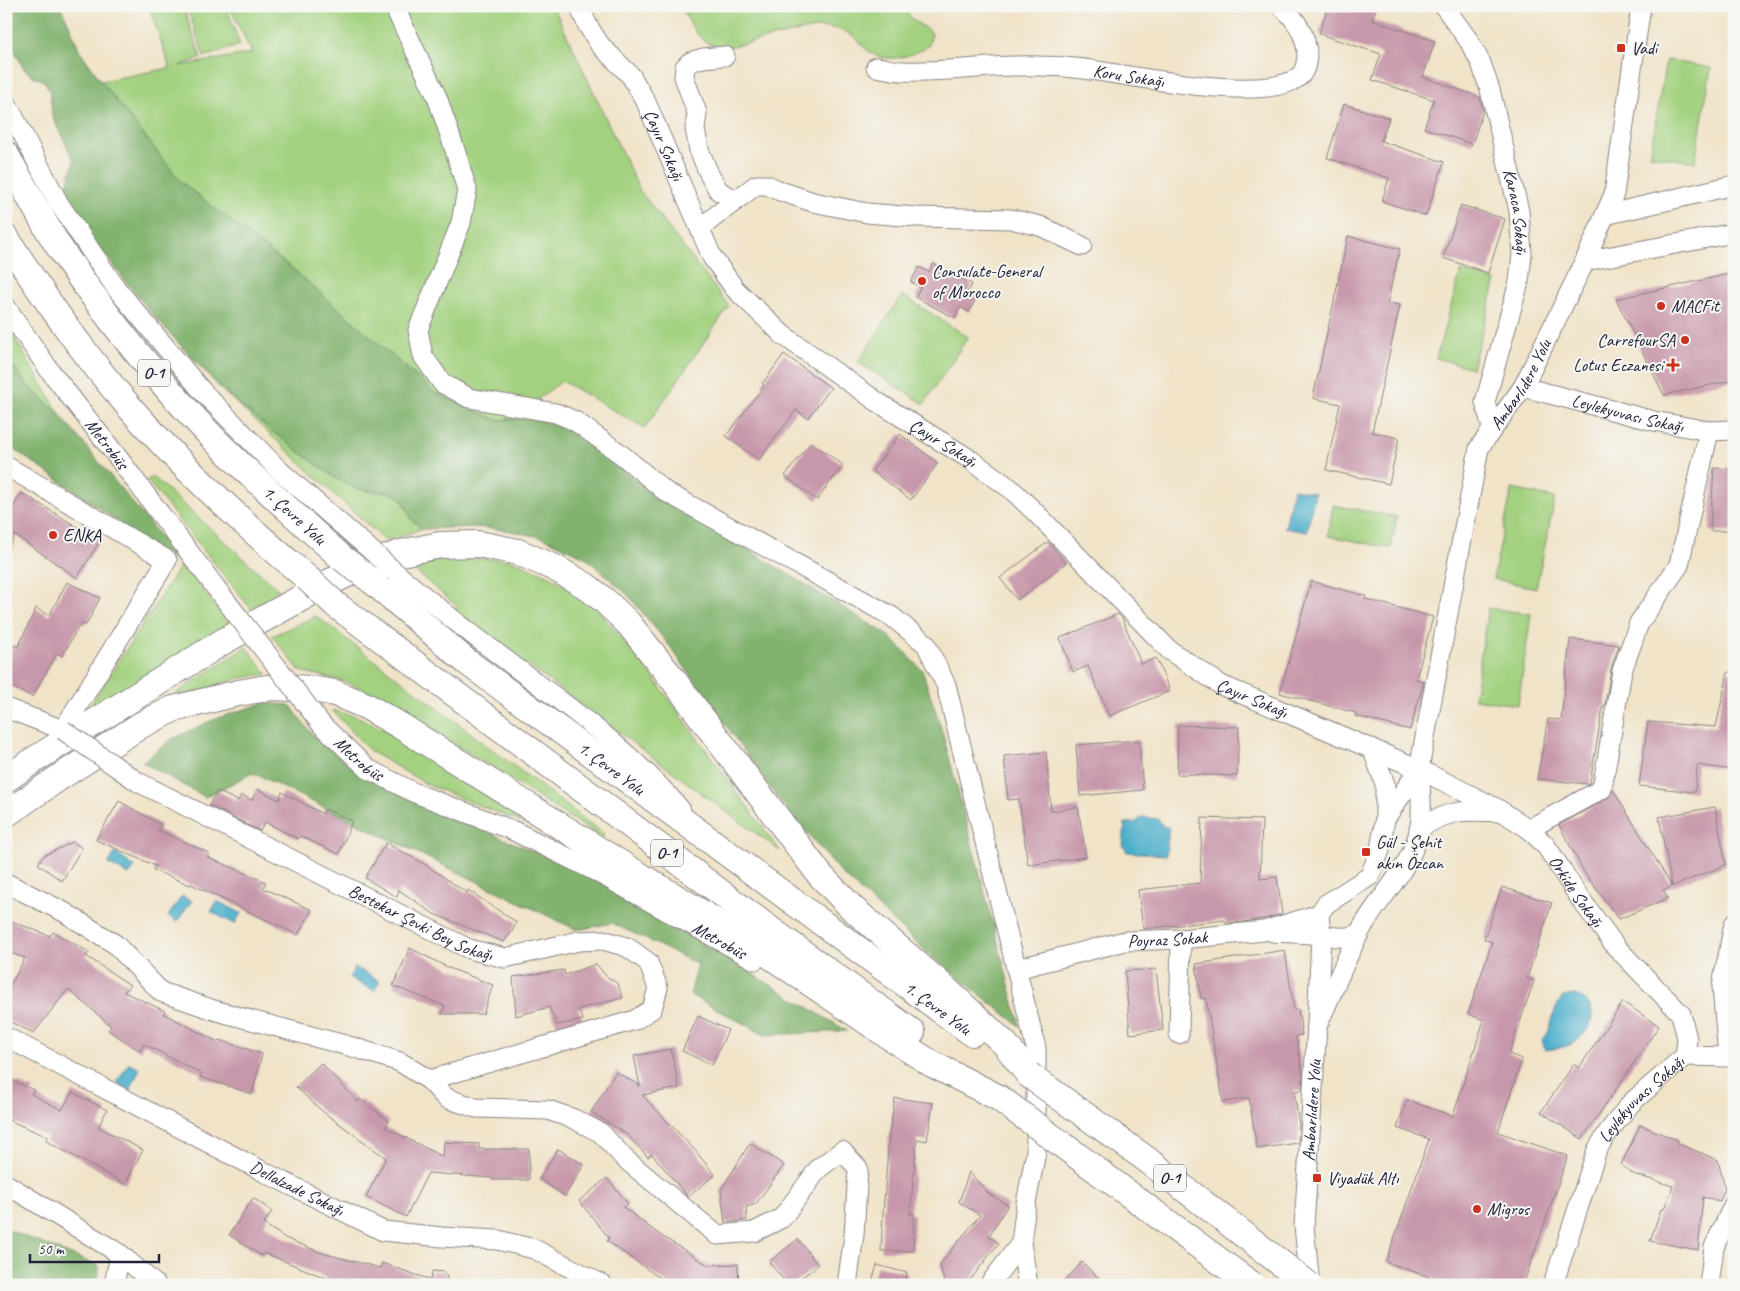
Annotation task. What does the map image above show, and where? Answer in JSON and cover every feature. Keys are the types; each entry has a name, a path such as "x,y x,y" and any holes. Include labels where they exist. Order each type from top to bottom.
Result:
{"highway":[{"name":"1. Çevre Yolu","path":"6,155 59,247 100,304 155,374 218,442 342,558 386,579 467,662 1146,1159 1310,1285"},
{"name":"1. Çevre Yolu","path":"6,238 85,353 132,410 179,461 243,523 336,605 708,884 866,998 1252,1285"},
{"path":"6,779 44,753 224,642 330,582 370,564 400,553 440,545 478,544 518,552 555,568 586,586 628,623 672,678 820,875 852,908 939,983 1005,1044 1029,1075"},
{"path":"6,814 60,777 173,708 273,687 311,689 335,693 366,706 399,725 753,944 932,1064 999,1098"}],"street":[{"path":"394,6 437,97 467,190 461,223 418,330 423,356 442,383 469,398 556,413 575,421 622,455 666,492 891,616 926,644 946,685 1036,1048 1036,1152 1026,1203 1021,1243 1028,1285"},
{"name":"Çayır Sokağı","path":"579,6 600,45 631,76 646,102 712,256 735,289 783,335 879,403 968,458 1010,489 1037,514 1169,650 1221,685 1419,769"},
{"name":"Koru Sokağı","path":"876,67 901,71 1037,65 1081,69 1178,83 1259,89 1285,84 1296,79 1304,72 1307,50 1303,34 1294,18 1282,6"},
{"name":"Karaca Sokağı","path":"1444,6 1469,41 1481,63 1490,90 1519,211 1522,254 1519,282 1485,402 1492,428"},
{"name":"Ambarlıdere Yolu","path":"1317,1026 1358,934 1404,867 1414,847 1421,816 1419,769 1478,448 1523,387 1614,194 1641,6"},
{"path":"725,56 703,58 690,62 685,67 684,77 697,113 695,129 699,150 719,192 728,196 733,203"},
{"path":"6,102 58,202 116,288 202,391 280,471 365,545 386,579"},
{"path":"1605,215 1734,184"},
{"path":"700,228 756,185 767,185 780,192 813,202 867,214 1010,219 1040,226 1082,246"},
{"path":"1584,261 1734,233"},
{"name":"Metrobüs","path":"6,307 50,371 322,725 368,769 415,794 514,831 593,870 868,1022"},
{"name":"Leylekyuvası Sokağı","path":"1523,387 1654,421 1709,431 1734,430"},
{"path":"1529,828 1602,790 1622,671 1639,623 1679,565 1709,431"},
{"path":"6,466 166,560 63,730 6,708"},
{"name":"Bestekar Şevki Bey Sokağı","path":"63,730 138,782 469,949 505,958 579,942 603,940 626,947 648,962 658,988 652,1009 634,1020 429,1080"},
{"path":"1372,748 1385,784 1385,819"},
{"name":"Ambarlıdere Yolu","path":"1310,1285 1304,1226 1317,1026 1321,935 1319,914 1326,904 1370,876 1380,850 1385,819 1419,769"},
{"name":"Orkide Sokağı","path":"1419,769 1529,828 1546,846 1579,897 1616,947 1681,1014 1687,1039 1685,1056"},
{"path":"1419,828 1435,818 1455,812 1504,813"},
{"path":"11,886 64,912 115,944 161,992 217,1011 356,1048 400,1062 429,1080 446,1098 476,1108 548,1110 574,1119 601,1133 625,1158 717,1235 754,1232 782,1218 819,1168 842,1151 858,1168 854,1235 847,1285"},
{"name":"Poyraz Sokak","path":"1016,969 1125,941 1181,939 1264,931 1319,914"},
{"name":"Leylekyuvası Sokağı","path":"1553,1285 1597,1150 1608,1132 1631,1103 1685,1056 1731,1064 1722,986 1734,924"},
{"path":"1264,931 1340,938 1358,934"},
{"path":"1179,1034 1181,939"},
{"name":"Dellalzade Sokağı","path":"6,1037 268,1174 383,1231 498,1240 534,1250 603,1285"},
{"path":"6,1184 120,1254 156,1285"},
{"path":"1709,1285 1714,1247 1734,1204"},
{"path":"989,1285 1021,1243"},
{"path":"114,1285 120,1254"}],"green space":[{"path":"6,6 61,6 80,51 101,81 181,182 295,271 435,393 497,420 536,418 567,430 644,486 888,635 922,670 942,731 1020,1026 925,951 841,873 777,797 669,645 628,595 585,557 545,538 506,530 477,527 422,529 413,521 402,499 392,493 357,489 335,478 274,433 222,390 152,314 78,221 64,196 74,161 52,116 50,91 44,81 33,76 23,68 6,32"},
{"path":"149,6 183,6 201,58 179,66 252,53 229,6 553,6 640,191 729,306 645,428 562,381 512,419 497,420 435,393 295,271 181,182 101,81 170,68"},
{"path":"187,6 226,6 240,45 204,57"},
{"path":"679,6 903,6 912,19 932,33 929,45 914,53 897,58 880,57 872,54 851,35 840,30 827,28 814,28 728,47 717,46 709,44 698,35"},
{"path":"1666,60 1711,68 1695,162 1650,155"},
{"path":"1461,271 1496,281 1472,368 1436,358"},
{"path":"902,295 968,337 924,404 858,362"},
{"path":"6,324 61,416 26,384 13,365 6,359"},
{"path":"6,359 13,365 26,384 61,416 182,563 141,540 102,510 6,444"},
{"path":"222,390 274,433 335,478 368,491 392,493 402,499 411,517 422,529 385,541"},
{"path":"153,477 282,593 252,610 147,480"},
{"path":"1512,489 1555,498 1536,588 1493,579"},
{"path":"1333,505 1397,517 1391,548 1328,536"},
{"path":"472,558 511,560 550,576 591,602 641,661 780,851 454,611 457,606 409,566 437,560"},
{"path":"182,563 231,627 86,712"},
{"path":"1488,608 1531,614 1518,705 1474,699"},
{"path":"316,616 604,834 602,838 384,699 347,682 300,671 272,636"},
{"path":"246,647 267,674 240,678 179,697 176,693"},
{"path":"264,703 290,705 312,734 355,770 400,795 587,874 847,1031 765,1035 690,995 698,964 612,923 577,930 253,773 205,797 142,762 172,739 215,719"},
{"path":"332,710 358,717 401,738 563,839 428,785 370,751"},
{"path":"6,1229 99,1266 98,1285 6,1285"}],"water":[{"path":"1293,489 1315,493 1307,532 1285,528"},
{"path":"1142,817 1158,819 1164,827 1169,827 1166,855 1127,852 1123,845 1125,823 1135,823"},
{"path":"115,853 135,867 129,875 108,864"},
{"path":"182,896 192,901 177,922 168,916"},
{"path":"217,901 241,913 235,924 211,912"},
{"path":"355,967 379,981 375,991 349,978"},
{"path":"1572,994 1582,998 1588,1004 1592,1018 1590,1025 1580,1039 1572,1044 1545,1050 1542,1040 1548,1033 1556,1007 1563,997"},
{"path":"129,1063 140,1068 130,1091 117,1082"}],"building":[{"path":"1328,6 1377,6 1372,20 1435,41 1423,77 1480,97 1483,111 1472,144 1424,128 1434,100 1372,80 1381,54 1319,34"},
{"path":"1344,104 1389,118 1381,141 1444,162 1426,216 1382,201 1389,178 1327,158"},
{"path":"1461,205 1505,219 1488,273 1443,258"},
{"path":"1348,236 1400,249 1387,303 1400,305 1372,432 1399,438 1389,484 1326,470 1340,404 1313,398"},
{"path":"933,264 972,284 968,292 977,297 969,312 960,307 955,318 915,297 921,287 911,282 919,267 929,272"},
{"name":"CarrefourSA","path":"1734,273 1734,380 1664,395 1616,299"},
{"path":"784,354 831,388 808,418 796,410 759,460 726,436 764,386 762,384"},
{"path":"900,434 938,463 911,500 872,471"},
{"path":"811,442 843,465 817,500 785,476"},
{"path":"1714,468 1734,469 1734,531 1710,531"},
{"name":"ENKA","path":"22,493 100,541 77,578 15,535 6,554 6,518"},
{"path":"1048,542 1066,563 1017,600 1000,578"},
{"path":"1311,581 1366,596 1365,599 1433,617 1416,679 1424,681 1410,730 1355,716 1356,713 1280,693"},
{"path":"67,582 100,598 86,625 81,623 62,656 57,653 32,697 6,684 6,661 14,645 18,647 36,608 49,616"},
{"path":"1118,614 1122,618 1141,664 1156,658 1170,691 1109,716 1088,666 1073,672 1060,638"},
{"path":"1570,639 1619,645 1611,669 1590,783 1588,784 1537,779 1548,719 1561,720"},
{"path":"1728,672 1734,672 1734,770 1697,765 1695,792 1639,786 1648,722 1716,727"},
{"path":"1178,725 1239,727 1237,776 1177,774"},
{"path":"1139,740 1143,790 1080,796 1076,745"},
{"path":"1046,752 1051,811 1078,807 1086,857 1028,865 1019,799 1008,800 1004,756"},
{"path":"257,789 279,800 282,792 323,814 325,809 352,821 339,854 300,836 298,839 265,822 260,831 209,805 217,791 238,801 241,795 252,800"},
{"path":"1613,790 1672,886 1659,817 1715,807 1726,865 1663,890 1668,898 1619,919 1584,872 1559,825 1607,799"},
{"path":"119,801 161,825 158,830 209,853 207,857 266,882 263,888 312,910 298,935 191,884 153,870 156,866 96,840"},
{"path":"1202,818 1262,820 1260,879 1277,877 1282,914 1243,922 1226,923 1225,920 1143,929 1138,890 1200,883"},
{"path":"73,842 82,848 62,881 38,864 43,856"},
{"path":"386,843 426,865 467,893 468,890 516,922 513,930 504,942 434,914 399,890 397,897 365,878"},
{"name":"Migros","path":"1502,887 1552,903 1527,978 1534,981 1509,1054 1522,1059 1498,1132 1568,1156 1523,1285 1452,1285 1386,1262 1429,1139 1397,1128 1407,1100 1453,1116 1484,1020 1468,1014 1492,942 1484,939"},
{"path":"6,919 50,936 53,932 89,952 86,956 130,985 124,992 165,1011 164,1014 218,1042 219,1040 262,1054 252,1094 200,1077 202,1074 144,1044 140,1051 108,1030 111,1026 68,989 34,1033 6,1020 6,993 25,958 6,952"},
{"path":"410,948 449,968 493,985 483,1014 442,1014 445,1006 393,986"},
{"path":"1285,950 1294,1010 1298,1009 1302,1035 1296,1036 1303,1075 1302,1090 1294,1091 1299,1124 1298,1143 1257,1149 1249,1098 1223,1102 1206,998 1201,999 1196,964"},
{"path":"596,964 606,976 617,983 623,998 578,1009 583,1020 557,1025 549,1007 516,1016 513,977 564,970 565,975"},
{"path":"1156,969 1163,1030 1130,1034 1125,971"},
{"path":"1623,1002 1659,1026 1582,1139 1541,1112 1574,1064 1579,1068"},
{"path":"698,1016 728,1030 712,1065 682,1051"},
{"path":"671,1049 679,1088 642,1095 693,1148 715,1175 688,1197 652,1154 648,1157 626,1134 591,1112 616,1072 640,1086 634,1056"},
{"path":"321,1063 358,1102 360,1099 389,1121 385,1127 443,1157 444,1142 479,1144 479,1149 529,1149 529,1180 492,1180 492,1178 428,1173 406,1217 366,1197 386,1158 322,1111 296,1087"},
{"path":"13,1081 34,1090 31,1094 62,1110 72,1092 107,1110 98,1127 143,1150 125,1184 46,1141 48,1137 6,1119 6,1092"},
{"path":"895,1098 933,1103 927,1141 917,1139 910,1214 914,1214 913,1251 881,1251 889,1135"},
{"path":"1640,1125 1678,1140 1677,1143 1718,1160 1725,1189 1720,1201 1703,1197 1698,1250 1650,1241 1661,1209 1664,1209 1673,1186 1633,1174 1621,1165"},
{"path":"750,1143 784,1165 756,1204 746,1207 747,1220 725,1223 721,1190"},
{"path":"558,1149 584,1165 565,1196 539,1179"},
{"path":"969,1172 989,1194 1008,1205 989,1236 999,1243 966,1285 945,1285 940,1264 980,1215 959,1202"},
{"path":"607,1178 628,1204 623,1207 660,1235 708,1265 738,1264 739,1285 670,1285 607,1241 609,1238 579,1201"},
{"path":"253,1198 272,1211 264,1224 285,1238 322,1253 380,1268 382,1263 431,1280 432,1271 445,1272 449,1285 334,1285 325,1282 326,1278 264,1253 262,1256 229,1235"},
{"path":"798,1239 818,1265 792,1285 788,1285 769,1262"},
{"path":"1082,1262 1106,1285 1061,1285"},
{"path":"877,1265 907,1273 904,1285 871,1285"}],"place":[{"name":"Vadi","path":"1621,48"},
{"name":"Consulate-General of Morocco","path":"922,281"},
{"name":"MACFit","path":"1661,306"},
{"name":"CarrefourSA","path":"1685,340"},
{"name":"Lotus Eczanesi","path":"1673,365"},
{"name":"ENKA","path":"53,535"},
{"name":"Gül - Şehit akın Özcan","path":"1366,852"},
{"name":"Viyadük Altı","path":"1317,1178"},
{"name":"Migros","path":"1477,1209"}]}
